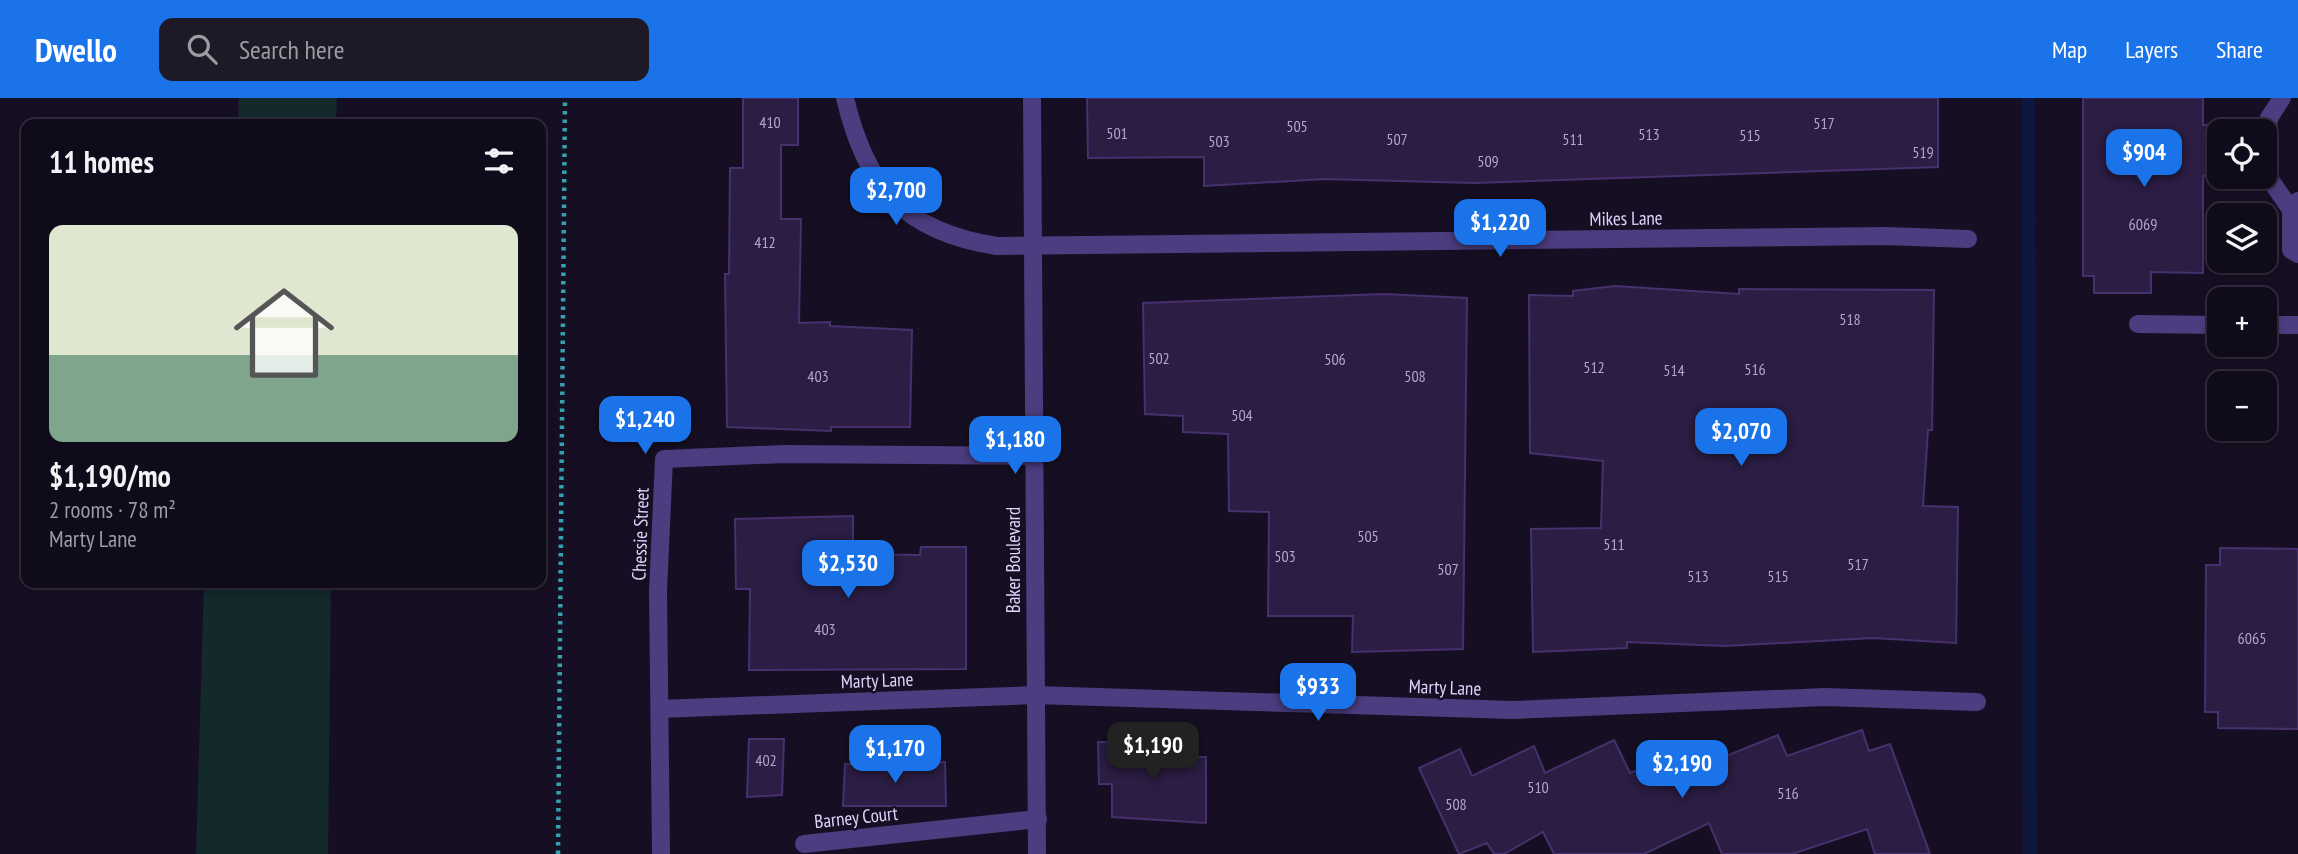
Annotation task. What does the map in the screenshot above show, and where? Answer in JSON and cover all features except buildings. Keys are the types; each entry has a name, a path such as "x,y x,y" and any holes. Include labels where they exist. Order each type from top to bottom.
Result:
{"street":[{"name":"Mikes Lane","path":"845,98 853,132 865,162 894,201 920,222 965,241 997,246 1886,236 1968,239"},
{"name":"Baker Boulevard","path":"1032,98 1037,854"},
{"path":"2269,118 2283,98"},
{"path":"2277,187 2295,206 2291,250 2298,254"},
{"path":"2138,324 2207,325"},
{"path":"2277,325 2298,325"},
{"name":"Chessie Street","path":"661,854 658,591 664,459 784,454 1034,456"},
{"name":"Marty Lane","path":"660,709 1035,695 1513,710 1825,697 1976,702"},
{"name":"Barney Court","path":"804,844 1038,819"}],"path":[{"path":"558,854 565,98"}],"green space":[{"path":"239,98 337,98 336,119 238,119"},
{"path":"204,588 331,588 328,854 196,854"}],"waterway":[{"path":"2028,98 2030,854"}]}
